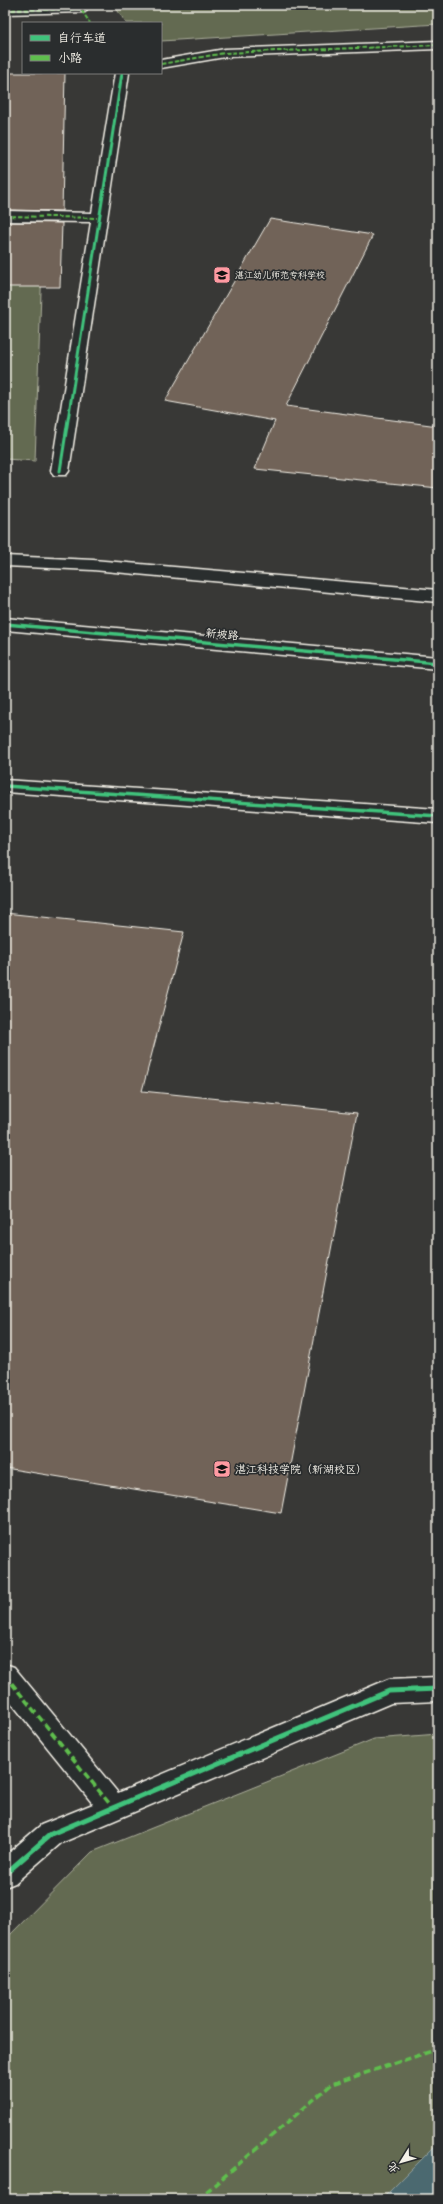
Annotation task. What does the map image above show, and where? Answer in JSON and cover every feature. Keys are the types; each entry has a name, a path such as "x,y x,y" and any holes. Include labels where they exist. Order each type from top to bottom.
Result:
{"street":[{"path":"5,10 79,7 89,22"},
{"path":"162,64 225,53 438,45"},
{"path":"60,471 122,74"},
{"path":"5,216 99,218"},
{"path":"5,561 93,565 438,596"},
{"name":"新坡路","path":"5,624 438,663"},
{"path":"5,786 438,816"},
{"path":"5,1675 113,1808"},
{"path":"5,1874 51,1834 389,1692 438,1688"}],"green space":[{"path":"114,5 438,5 438,24 162,41 162,22 125,22"},
{"path":"5,235 43,236 35,461 5,459"},
{"path":"438,1734 438,2199 5,2199 5,1940 92,1852 374,1739"}],"water":[{"path":"438,2143 438,2199 382,2199"}],"building":[{"path":"5,73 65,74 62,211 5,210"},
{"path":"270,219 373,235 286,406 438,426 438,488 255,469 275,421 165,401"},
{"path":"5,222 62,223 60,287 5,287"},
{"path":"5,913 184,932 142,1091 357,1113 281,1513 5,1468"}],"marked path":[{"path":"78,5 89,22"},
{"path":"5,10 80,9"},
{"path":"162,64 225,53 438,45"},
{"path":"5,216 99,218"},
{"path":"5,1675 113,1808"},
{"path":"198,2199 332,2084 438,2049"}],"cycle path":[{"path":"60,471 122,74"},
{"path":"5,624 438,663"},
{"path":"5,786 438,816"},
{"path":"5,1874 51,1834 389,1691 438,1689"}],"place":[{"name":"湛江幼儿师范专科学校","path":"222,275"},
{"name":"湛江科技学院（新湖校区）","path":"222,1469"}]}
